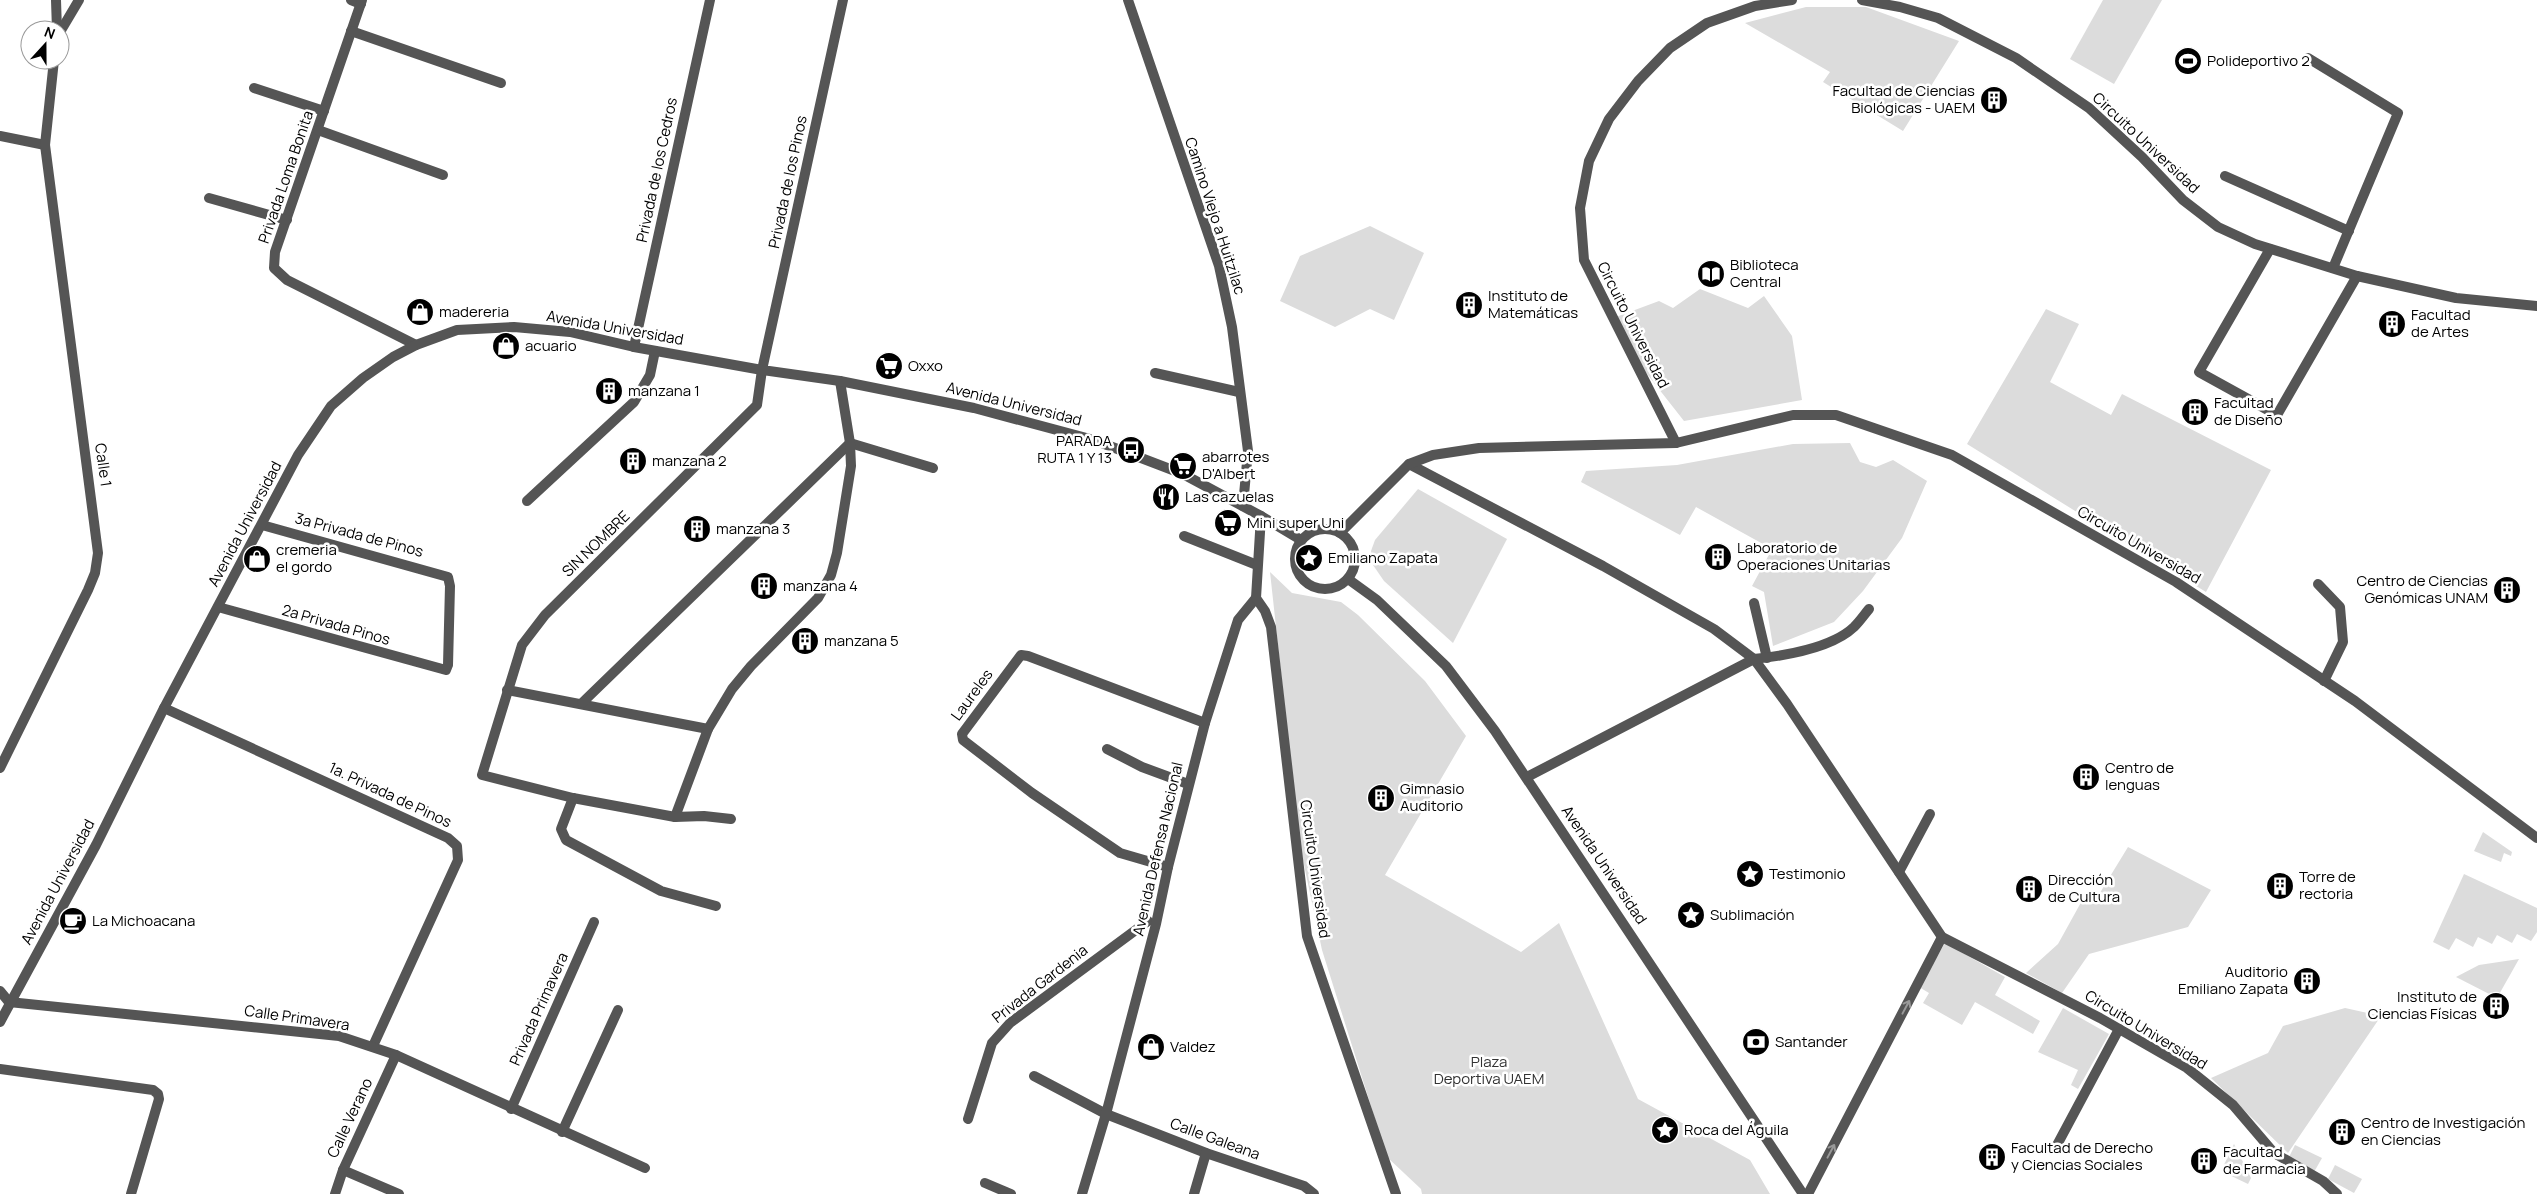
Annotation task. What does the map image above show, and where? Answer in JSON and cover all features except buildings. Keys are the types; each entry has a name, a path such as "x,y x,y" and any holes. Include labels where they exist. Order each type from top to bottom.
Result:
{"street":[{"path":"56,0 57,20"},
{"path":"65,20 79,0"},
{"name":"Privada de los Cedros","path":"634,347 710,0"},
{"name":"Privada de los Pinos","path":"762,370 843,0"},
{"name":"Camino Viejo a Huitzilac","path":"1128,0 1218,266 1232,327 1248,451 1242,506"},
{"name":"Circuito Universidad","path":"1676,443 1584,260 1580,208 1589,161 1610,119 1638,81 1670,48 1707,23 1755,6 1792,0"},
{"name":"Circuito Universidad","path":"1862,0 1900,7 1938,18 2016,58 2089,108 2183,200 2218,227 2270,249 2357,276 2456,298 2537,306"},
{"name":"Privada Loma Bonita","path":"358,1 351,31 275,252 274,268 287,280 416,344"},
{"path":"351,31 501,83"},
{"path":"2308,58 2398,113 2333,268"},
{"name":"Calle 1","path":"0,768 88,590 95,573 98,553 45,145 53,70"},
{"path":"254,88 324,111"},
{"path":"318,130 443,175"},
{"path":"0,136 45,145"},
{"path":"2225,176 2348,231"},
{"path":"209,198 286,220"},
{"path":"2270,249 2199,372 2277,414 2357,276"},
{"name":"Avenida Universidad","path":"0,1022 96,845 164,708 298,455 331,406 363,378 392,357 416,344 457,330 514,327 570,332 655,351 762,370 840,381 974,408 1094,440 1183,474 1261,516"},
{"path":"527,501 634,402 650,375 655,351"},
{"name":"SIN NOMBRE","path":"573,798 482,775 522,645 545,615 757,406 762,370"},
{"path":"1155,373 1239,392"},
{"path":"675,817 708,729 732,689 751,666 818,598 831,575 838,553 851,466 850,443 840,381"},
{"name":"Circuito Universidad","path":"1340,533 1409,464 1433,455 1478,448 1676,443 1793,415 1836,415 1952,455 2176,582 2355,701 2537,838"},
{"path":"850,443 933,468"},
{"path":"582,703 850,443"},
{"name":"Circuito Universidad","path":"1409,464 1603,566 1714,629 1754,659 1787,704 1942,937 2119,1029 2186,1068 2233,1106 2274,1153 2323,1181 2337,1194"},
{"path":"1256,598 1261,516 1301,540"},
{"name":"3a Privada de Pinos","path":"262,525 448,577 450,586 448,665 446,670"},
{"path":"1319,529 1330,529 1340,533 1354,549 1355,560 1348,579 1330,589 1320,589 1306,582 1296,570 1294,560 1296,549 1301,540 1309,533 1319,529"},
{"path":"1184,536 1257,565"},
{"name":"Avenida Universidad","path":"1348,579 1377,600 1446,666 1495,730 1803,1194"},
{"path":"2318,584 2340,607 2343,642 2324,681"},
{"name":"Circuito Universidad","path":"1256,598 1266,611 1271,627 1307,936 1396,1194"},
{"name":"Avenida Defensa Nacional","path":"1082,1194 1106,1114 1156,924 1188,784 1205,723 1238,620 1256,598"},
{"path":"1754,603 1767,658"},
{"name":"2a Privada Pinos","path":"218,607 446,670"},
{"path":"1527,777 1754,659 1767,658 1820,646 1853,628 1870,609"},
{"name":"Laureles","path":"1168,867 1120,853 1032,793 963,740 962,734 1021,655 1205,723"},
{"path":"507,690 582,703 708,729"},
{"name":"1a. Privada de Pinos","path":"164,708 448,838 457,846 458,860 373,1046"},
{"path":"1107,749 1142,767 1188,784"},
{"path":"716,906 661,892 566,840 561,829 573,798 675,817 704,816 731,819"},
{"path":"1899,872 1930,814"},
{"name":"Privada Gardenia","path":"968,1119 992,1043 1010,1023 1148,921"},
{"name":"Privada Primavera","path":"511,1109 594,922"},
{"path":"1808,1194 1942,937"},
{"path":"0,990 10,1002"},
{"name":"Calle Primavera","path":"10,1002 339,1036 373,1046 645,1168"},
{"path":"562,1132 618,1010"},
{"path":"2057,1145 2119,1029"},
{"name":"Calle Verano","path":"335,1194 343,1170 396,1056"},
{"path":"0,1068 153,1090 158,1094 159,1099 130,1194"},
{"name":"Calle Galeana","path":"1034,1076 1106,1114 1206,1153 1304,1186 1313,1193"},
{"path":"1194,1194 1206,1153"},
{"path":"343,1170 399,1194"},
{"path":"985,1183 1011,1194"}],"green space":[{"path":"2103,0 2162,0 2114,84 2070,59"},
{"path":"1806,7 1866,7 1959,41 1903,131 1823,82 1830,72 1745,23"},
{"path":"1370,226 1424,253 1394,320 1370,309 1335,327 1280,301 1300,256"},
{"path":"1700,289 1748,308 1764,296 1792,336 1802,400 1684,421 1640,365 1616,317 1659,301 1673,308"},
{"path":"2046,309 2079,324 2050,382 2111,415 2122,394 2271,470 2206,592 1967,444"},
{"path":"1850,443 1860,462 1876,467 1893,460 1927,481 1902,538 1863,591 1834,622 1773,646 1764,592 1752,586 1772,549 1696,507 1680,535 1581,482 1586,471 1677,465 1793,444"},
{"path":"1418,489 1507,539 1453,643 1384,581 1373,565 1371,551 1375,540"},
{"name":"Plaza Deportiva UAEM","path":"1270,572 1292,593 1341,602 1358,615 1425,681 1466,736 1385,875 1521,952 1559,923 1638,1099 1750,1160 1770,1194 1422,1194 1421,1189 1387,1157 1322,950 1300,846"},
{"path":"2483,832 2512,852 2511,856 2504,853 2501,862 2474,851"},
{"path":"2128,847 2211,890 2188,927 2089,954 2062,993 2026,973 2058,944 2084,897 2095,901"},
{"path":"2464,874 2537,908 2537,932 2531,941 2517,934 2512,943 2497,935 2492,944 2478,937 2473,947 2456,938 2449,950 2433,942"},
{"path":"1945,943 2005,977 1995,995 2040,1021 2033,1034 1975,1002 1962,1025 1923,1003 1929,993 1919,987"},
{"path":"2519,959 2497,998 2456,977 2479,965"},
{"path":"2063,1008 2109,1034 2078,1089 2071,1085 2078,1070 2038,1052"},
{"path":"2345,1008 2381,1016 2288,1153 2211,1078 2268,1053 2283,1026"},
{"path":"2234,1144 2251,1178 2248,1184 2221,1171"},
{"path":"2295,1145 2322,1158 2314,1172 2288,1159"},
{"path":"2335,1165 2362,1179 2354,1193 2328,1179"}],"place":[{"name":"Polideportivo 2","path":"2188,61"},
{"name":"Facultad de Ciencias Biológicas - UAEM","path":"1994,100"},
{"name":"Biblioteca Central","path":"1711,274"},
{"name":"Instituto de Matemáticas","path":"1469,305"},
{"name":"madereria","path":"420,312"},
{"name":"Facultad de Artes","path":"2392,324"},
{"name":"acuario","path":"506,346"},
{"name":"Oxxo","path":"889,366"},
{"name":"manzana 1","path":"609,391"},
{"name":"Facultad de Diseño","path":"2195,412"},
{"name":"PARADA RUTA 1 Y 13","path":"1131,450"},
{"name":"manzana 2","path":"633,461"},
{"name":"abarrotes D'Albert","path":"1183,466"},
{"name":"Las cazuelas","path":"1166,497"},
{"name":"Mini super Uni","path":"1228,523"},
{"name":"manzana 3","path":"697,529"},
{"name":"Laboratorio de Operaciones Unitarias","path":"1718,557"},
{"name":"Emiliano Zapata","path":"1309,558"},
{"name":"cremeria el gordo","path":"257,559"},
{"name":"manzana 4","path":"764,586"},
{"name":"Centro de Ciencias Genómicas UNAM","path":"2507,590"},
{"name":"manzana 5","path":"805,641"},
{"name":"Centro de lenguas","path":"2086,777"},
{"name":"Gimnasio Auditorio","path":"1381,798"},
{"name":"Testimonio","path":"1750,874"},
{"name":"Torre de rectoria","path":"2280,886"},
{"name":"Dirección de Cultura","path":"2029,889"},
{"name":"Sublimación","path":"1691,915"},
{"name":"La Michoacana","path":"73,921"},
{"name":"Auditorio Emiliano Zapata","path":"2307,981"},
{"name":"Instituto de Ciencias Físicas","path":"2496,1006"},
{"name":"Santander","path":"1756,1042"},
{"name":"Valdez","path":"1151,1047"},
{"name":"Roca del Águila","path":"1665,1130"},
{"name":"Centro de Investigación en Ciencias","path":"2342,1132"},
{"name":"Facultad de Derecho y Ciencias Sociales","path":"1992,1157"},
{"name":"Facultad de Farmacia","path":"2204,1161"}]}
